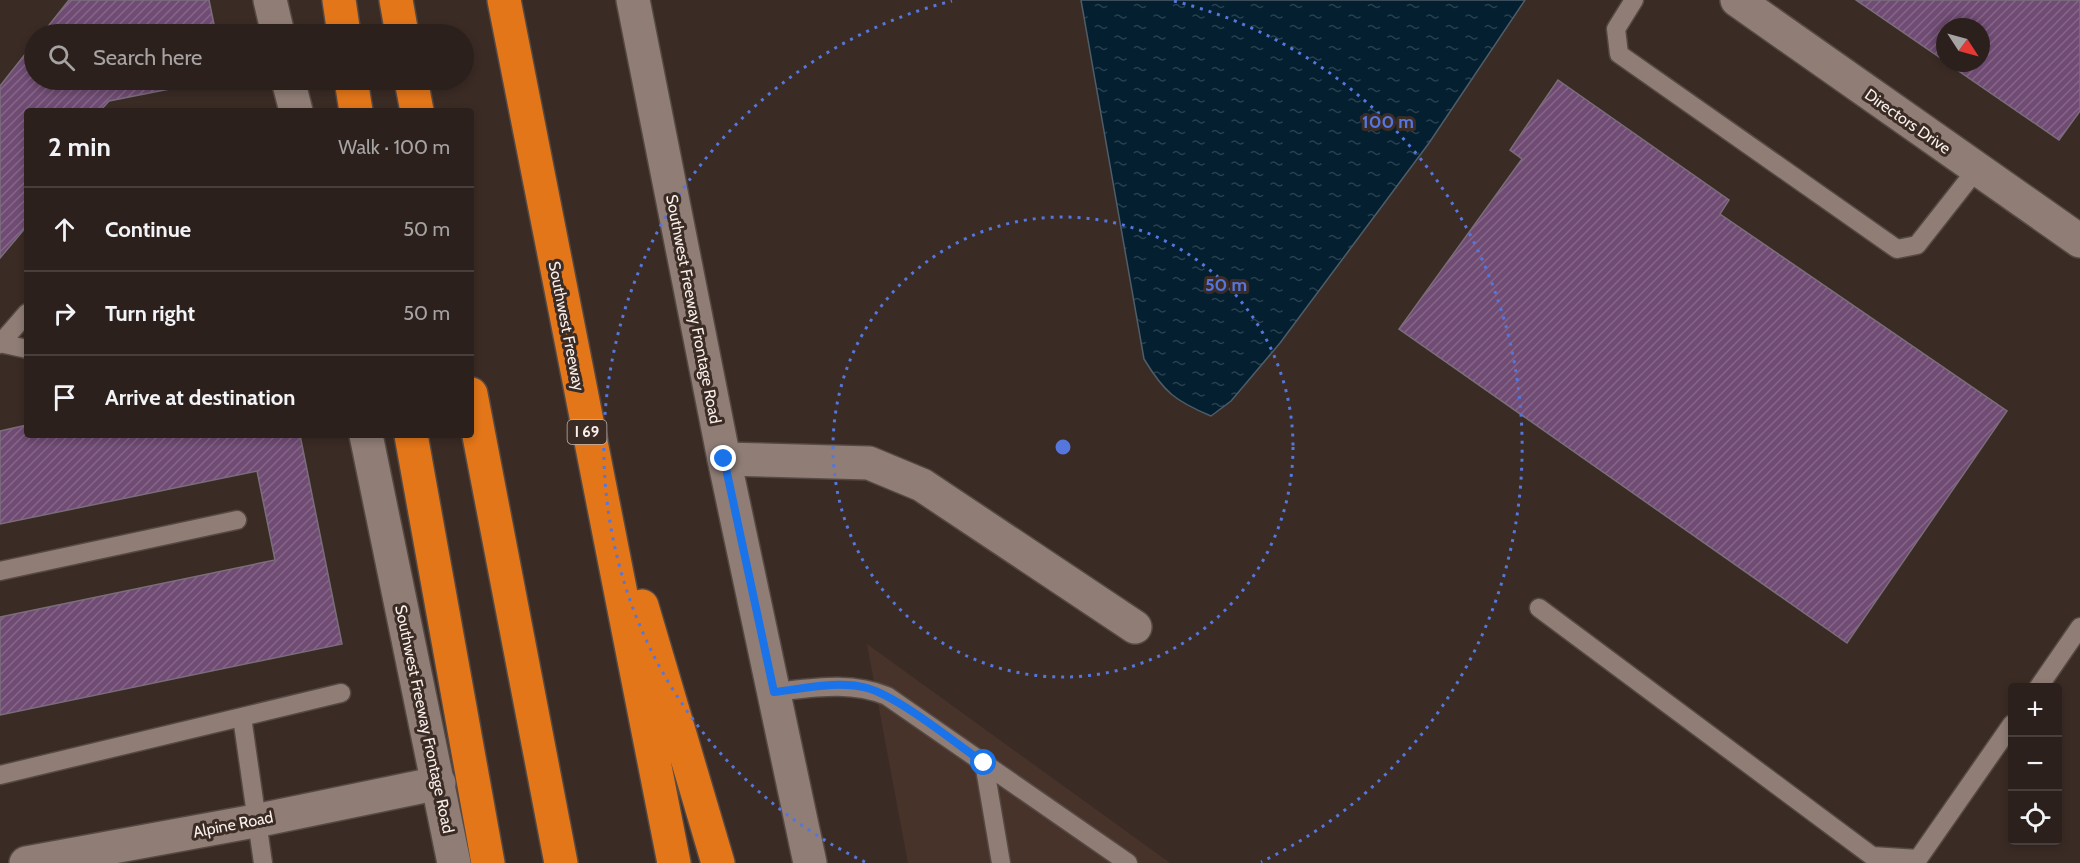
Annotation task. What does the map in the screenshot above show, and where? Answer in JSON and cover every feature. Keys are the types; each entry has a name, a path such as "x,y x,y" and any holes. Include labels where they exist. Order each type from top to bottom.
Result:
{"highway":[{"path":"339,0 343,24"},
{"path":"396,0 400,24"},
{"name":"Southwest Freeway","path":"504,0 674,863"},
{"path":"353,90 356,108"},
{"path":"413,90 416,108"},
{"path":"581,400 718,863"},
{"path":"474,410 561,863"},
{"path":"412,438 488,863"}],"main road":[{"path":"270,0 276,24"},
{"name":"Southwest Freeway Frontage Road","path":"633,0 724,459 810,863"},
{"name":"Directors Drive","path":"1737,0 2080,241"},
{"path":"291,90 295,108"},
{"name":"Southwest Freeway Frontage Road","path":"367,438 454,863"},
{"path":"724,459 869,463 922,485 1135,627"},
{"name":"Alpine Road","path":"26,863 255,821 439,783"}],"lane":[{"path":"1634,0 1616,29 1619,54 1897,249 1917,245 1976,170"},
{"path":"24,316 0,343 24,348"},
{"path":"0,571 237,520"},
{"path":"1539,608 1872,856 1918,859 2008,730"},
{"path":"2041,683 2080,627"},
{"path":"774,692 849,686 866,688 888,696 1128,863"},
{"path":"0,775 340,693"},
{"path":"242,717 255,821 263,863"},
{"path":"984,763 1001,863"}],"shaded area":[{"path":"867,644 1170,863 908,863"}],"water":[{"path":"1081,0 1525,0 1429,143 1280,343 1231,401 1211,416 1179,400 1164,388 1144,359"}],"building":[{"path":"69,0 209,0 214,24 50,24"},
{"path":"1856,0 2080,0 2080,111 2059,140 1960,72 1990,72 1990,18 1936,18 1936,55"},
{"path":"24,56 24,90 165,90 109,101 103,108 24,108 24,230 0,258 0,86"},
{"path":"1558,80 1729,200 1720,214 2007,411 1847,643 1399,329 1522,159 1510,150"},
{"path":"24,426 24,438 301,438 342,644 0,715 0,617 275,560 257,471 0,524 0,431"}],"route":[{"path":"724,459 774,692 849,686 866,688 888,696 984,763"}]}
